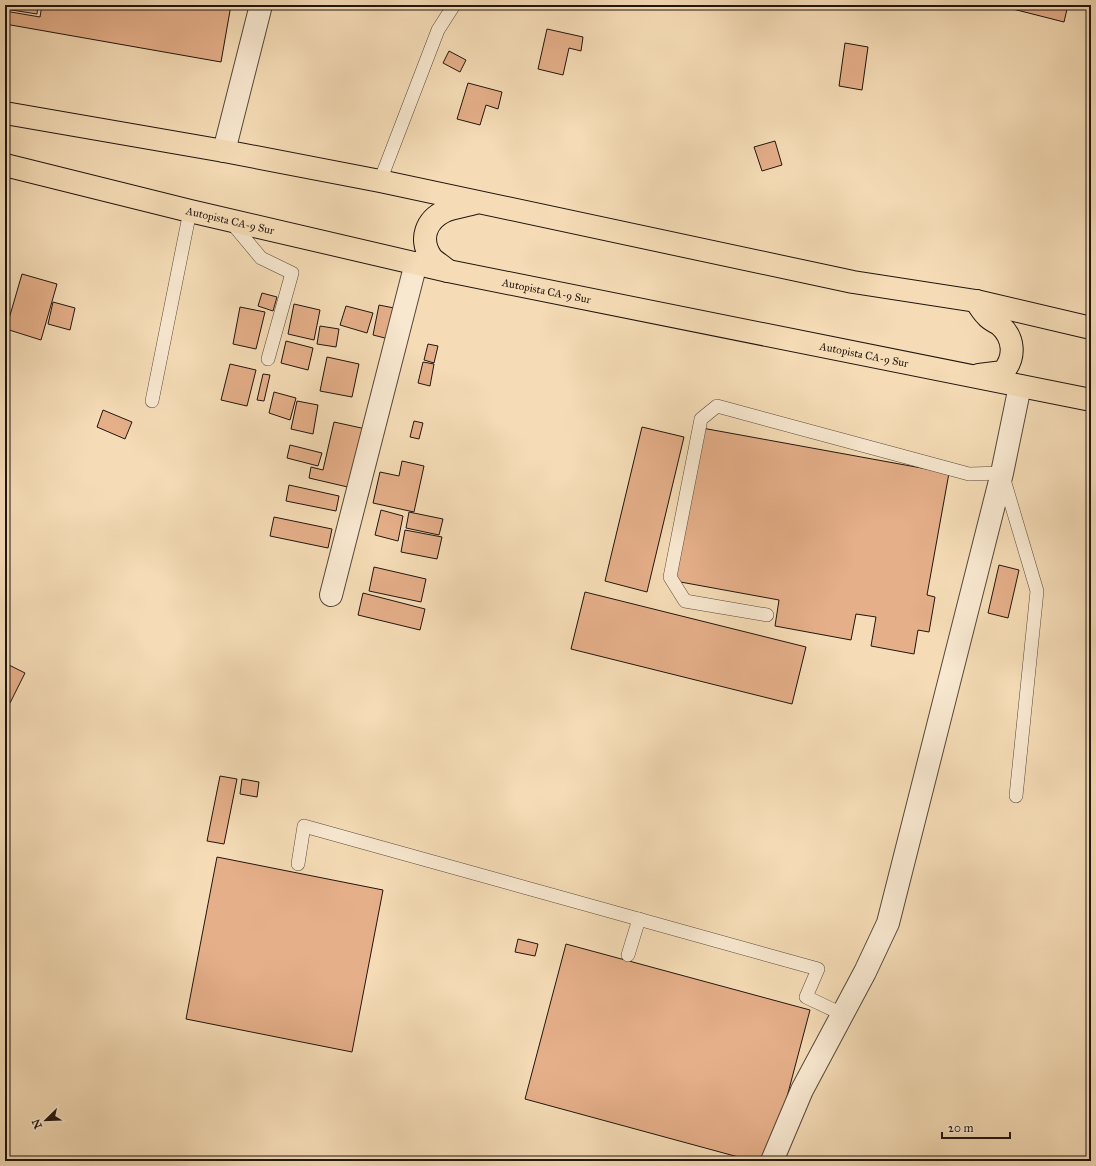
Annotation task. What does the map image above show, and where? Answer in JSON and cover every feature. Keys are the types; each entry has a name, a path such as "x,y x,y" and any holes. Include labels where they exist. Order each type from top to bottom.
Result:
{"highway":[{"path":"5,113 224,151 380,181 480,201 853,282 976,301 1091,328"},
{"name":"Autopista CA-9 Sur","path":"5,165 190,211 448,271 1091,400"},
{"path":"448,271 432,258 428,251 425,237 428,226 436,216 446,210 480,201"},
{"path":"966,376 996,374 1003,372 1010,362 1012,355 1011,342 1008,335 998,324 988,317 976,301"}],"street":[{"path":"224,151 260,5"},
{"path":"331,595 416,263"},
{"path":"772,1161 802,1090 888,923 1002,473 1020,386"}],"lane":[{"path":"380,181 438,30 454,5"},
{"path":"152,401 190,211"},
{"path":"230,220 261,258 292,273 268,359"},
{"path":"767,615 685,601 670,577 701,419 716,406 969,474 1002,473 1037,591 1016,796"},
{"path":"298,864 304,826 818,969 806,997 842,1014"},
{"path":"628,955 639,919"}],"building":[{"path":"5,5 38,5 37,14 5,9"},
{"path":"42,5 231,5 221,62 5,24 5,11 40,17"},
{"path":"997,5 1068,5 1064,22"},
{"path":"547,29 583,37 581,51 569,48 563,75 538,69"},
{"path":"845,43 868,47 862,90 839,86"},
{"path":"449,51 466,60 460,72 443,63"},
{"path":"468,83 502,92 498,109 486,105 480,125 457,119"},
{"path":"775,141 782,165 762,171 754,147"},
{"path":"22,274 57,284 41,340 6,329"},
{"path":"262,293 277,297 273,311 258,306"},
{"path":"53,302 75,308 70,330 48,324"},
{"path":"294,304 320,310 314,340 288,334"},
{"path":"379,305 399,309 393,340 373,335"},
{"path":"346,306 373,313 367,333 340,325"},
{"path":"240,307 265,312 256,349 233,344"},
{"path":"320,326 339,329 336,347 317,344"},
{"path":"286,341 313,348 308,370 281,363"},
{"path":"428,344 438,346 434,363 424,360"},
{"path":"327,357 359,364 352,397 320,391"},
{"path":"423,362 434,364 430,386 418,383"},
{"path":"230,364 256,370 247,406 221,400"},
{"path":"263,374 270,375 264,401 257,400"},
{"path":"274,392 296,398 290,420 269,413"},
{"path":"297,401 318,405 313,434 291,429"},
{"path":"103,410 132,422 125,439 97,427"},
{"path":"414,421 423,423 419,439 410,437"},
{"path":"334,422 366,429 352,488 309,478 311,467 323,470"},
{"path":"642,427 684,437 647,592 605,581"},
{"path":"702,428 949,473 927,595 935,597 929,632 918,630 914,654 871,646 876,617 856,614 851,640 775,626 779,600 675,581"},
{"path":"290,445 322,453 318,466 287,458"},
{"path":"402,461 424,466 414,512 373,503 380,472 399,476"},
{"path":"289,485 339,496 336,511 286,501"},
{"path":"381,510 403,516 398,541 375,535"},
{"path":"409,512 443,519 439,535 406,528"},
{"path":"274,517 332,529 328,548 270,536"},
{"path":"405,530 442,537 437,559 401,552"},
{"path":"999,565 1019,570 1008,618 988,613"},
{"path":"374,567 426,579 421,602 369,591"},
{"path":"585,592 806,647 792,704 571,649"},
{"path":"363,593 425,609 420,630 358,615"},
{"path":"5,663 25,673 10,703 5,701"},
{"path":"220,776 237,779 224,844 207,841"},
{"path":"242,779 259,782 257,797 240,794"},
{"path":"217,857 383,890 352,1052 186,1019"},
{"path":"518,939 538,944 535,956 515,952"},
{"path":"566,944 810,1010 770,1161 753,1161 525,1099"}]}
